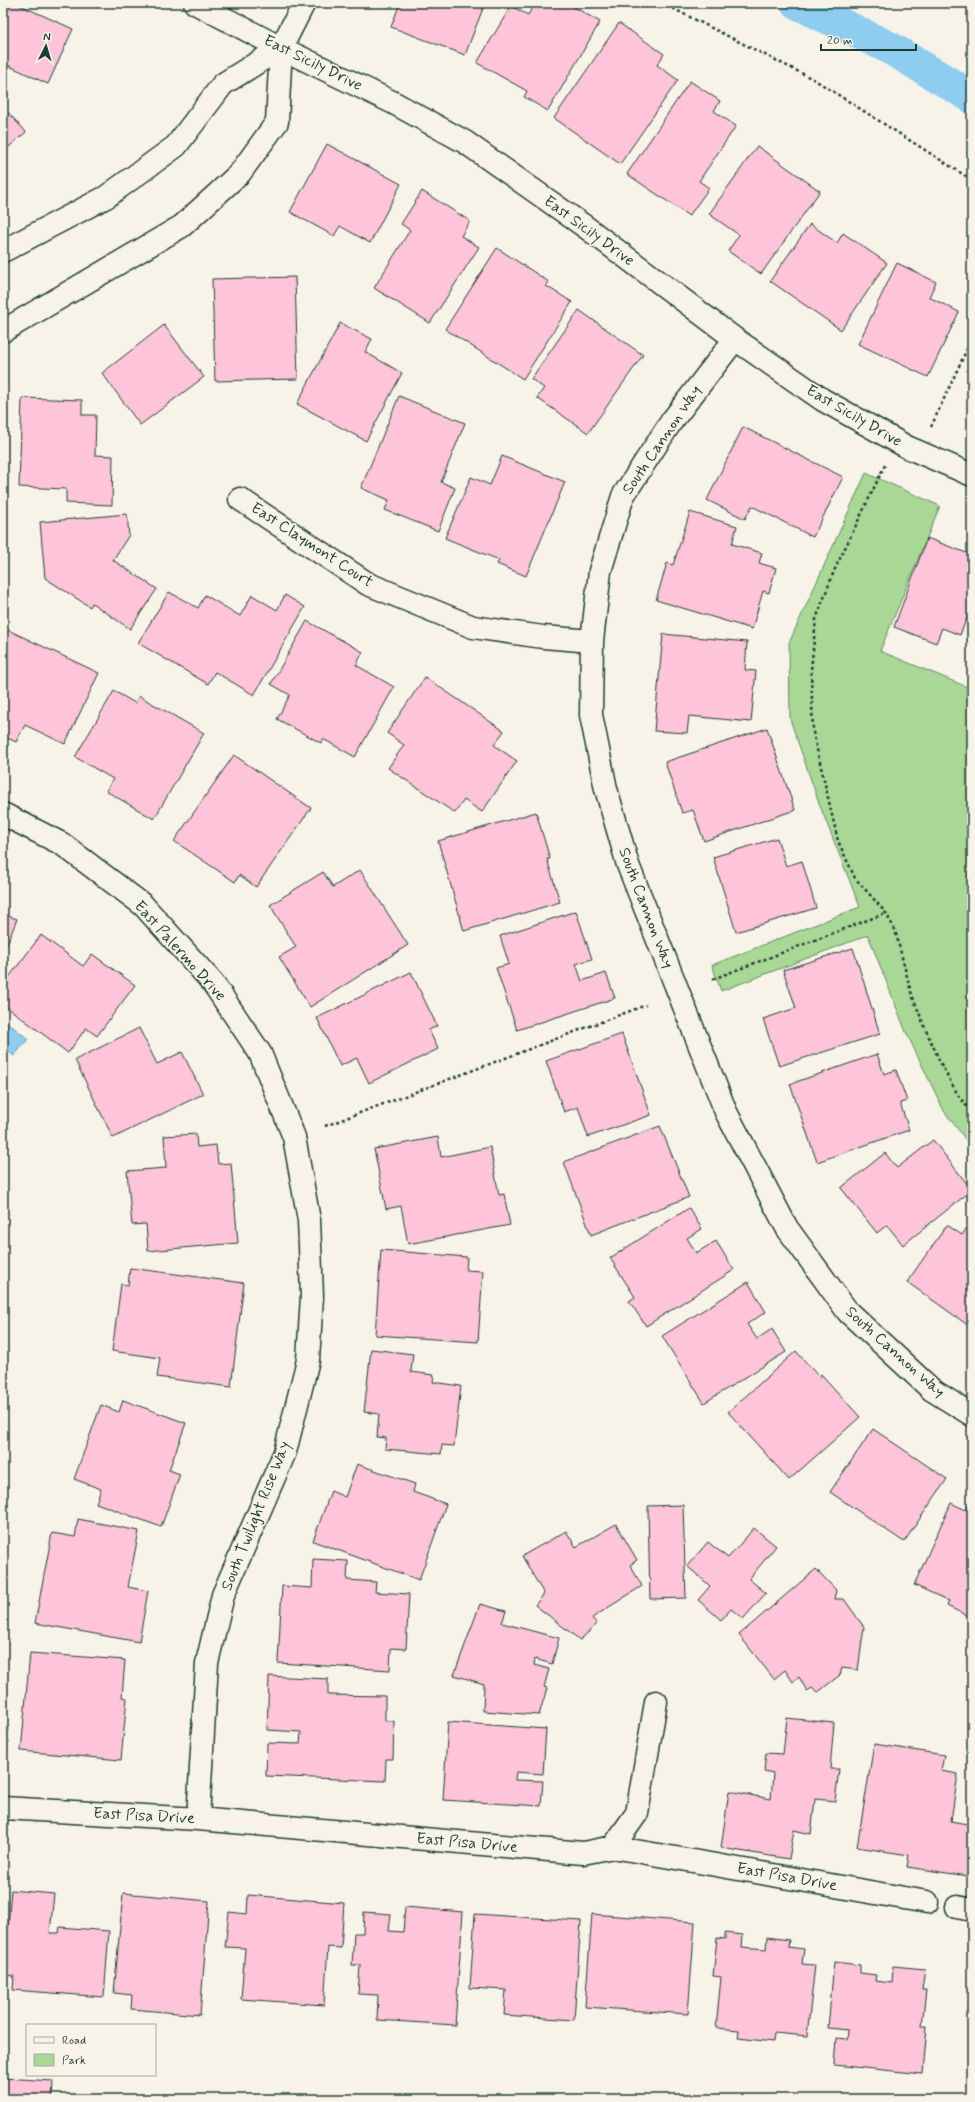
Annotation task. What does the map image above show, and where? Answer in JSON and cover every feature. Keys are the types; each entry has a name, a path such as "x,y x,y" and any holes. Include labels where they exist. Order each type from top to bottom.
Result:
{"street":[{"name":"East Sicily Drive","path":"195,3 281,48 394,103 465,142 588,228 735,339 823,400 907,447 972,475"},
{"path":"3,331 182,226 240,173 277,122 281,48 304,3"},
{"path":"3,251 106,197 176,146 223,84 281,48"},
{"name":"South Cannon Way","path":"735,339 671,422 623,496 600,571 592,641 591,715 606,789 628,865 726,1112 787,1228 848,1312 932,1390 972,1415"},
{"name":"East Claymont Court","path":"240,499 368,584 472,627 543,637 592,641"},
{"name":"East Palermo Drive","path":"3,814 62,844 143,905 213,982 260,1053"},
{"name":"South Twilight Rise Way","path":"198,1819 207,1664 223,1595 284,1452 308,1360 312,1296 309,1220 294,1137 260,1053"},
{"path":"614,1847 637,1813 656,1702"},
{"name":"East Pisa Drive","path":"3,1808 198,1819 583,1854 614,1847 926,1902"}],"path":[{"path":"662,3 815,80 972,180"},
{"path":"928,433 972,338"},
{"path":"886,461 834,571 816,619 811,670 813,732 838,841 855,878 886,913 895,930 911,992 925,1028 941,1064 958,1095 972,1112"},
{"path":"713,979 886,913"},
{"path":"325,1126 646,1005"}],"green space":[{"path":"866,473 940,506 880,651 972,689 972,1148 944,1111 906,1032 868,935 721,991 712,965 860,907 820,806 790,719 789,643"}],"water":[{"path":"3,1019 28,1039 14,1056 3,1047"}],"building":[{"path":"3,3 15,3 73,29 48,84 3,63"},
{"path":"400,3 485,3 465,55 391,27"},
{"path":"535,3 567,3 600,22 548,111 524,97 527,91 477,63 511,6 528,15"},
{"path":"619,23 664,54 657,65 678,80 620,164 554,118"},
{"path":"690,81 720,101 714,111 736,126 699,181 709,188 689,216 627,174"},
{"path":"3,107 26,132 3,152"},
{"path":"327,144 401,184 370,243 340,226 334,236 290,212"},
{"path":"757,146 820,191 761,274 728,251 739,235 709,214"},
{"path":"422,191 470,221 461,236 479,247 430,323 374,288 410,230 401,224"},
{"path":"810,224 837,243 843,233 887,263 841,330 770,281"},
{"path":"497,248 549,282 546,286 572,302 523,379 445,329"},
{"path":"897,263 936,282 929,297 959,312 928,377 858,344"},
{"path":"295,277 298,379 215,381 212,279"},
{"path":"579,310 643,355 588,433 537,398 544,388 531,379"},
{"path":"340,323 372,339 365,352 402,373 366,441 297,404"},
{"path":"164,325 204,377 140,425 102,373"},
{"path":"399,396 465,423 441,482 455,488 438,531 385,510 389,500 361,488"},
{"path":"22,398 82,400 82,415 96,415 95,455 113,456 112,505 66,503 66,489 19,487"},
{"path":"743,427 843,477 813,537 752,506 745,519 707,500"},
{"path":"502,456 565,482 526,576 497,564 499,560 445,538 471,477 490,485"},
{"path":"690,512 737,526 732,544 762,553 759,563 776,568 769,593 763,591 752,629 656,600 667,563 673,565"},
{"path":"127,514 129,535 113,560 157,589 130,629 92,603 90,607 45,578 40,522"},
{"path":"927,538 972,555 972,605 960,635 942,628 936,643 894,627"},
{"path":"169,592 198,608 205,595 240,616 252,595 277,610 285,595 305,607 254,695 215,672 208,684 138,643"},
{"path":"307,621 363,652 356,665 394,687 355,757 323,739 321,743 277,719 290,695 271,684"},
{"path":"6,629 99,673 65,744 25,725 16,742 3,736 3,636"},
{"path":"663,634 747,642 745,670 756,671 751,722 689,716 687,733 654,731"},
{"path":"425,677 504,731 494,745 517,761 482,812 464,800 455,813 388,768 404,745 387,733"},
{"path":"114,691 135,703 139,696 204,733 154,819 106,791 113,779 75,757"},
{"path":"767,728 795,810 704,841 693,810 682,813 665,762"},
{"path":"234,755 311,808 256,887 239,875 235,882 174,841"},
{"path":"536,812 550,859 547,859 560,902 464,931 438,841"},
{"path":"777,838 786,866 802,861 816,908 736,932 713,857"},
{"path":"360,870 408,945 310,1007 279,957 296,947 270,905 323,872 333,887"},
{"path":"576,911 592,959 576,964 582,981 606,973 615,998 517,1030 496,968 509,964 500,936"},
{"path":"3,914 17,919 3,954"},
{"path":"41,935 83,966 92,954 135,985 97,1036 86,1028 68,1053 3,1004 3,985"},
{"path":"853,948 880,1034 779,1066 763,1019 796,1008 783,970"},
{"path":"411,972 437,1026 429,1030 438,1049 369,1083 357,1058 340,1066 317,1018"},
{"path":"139,1028 157,1064 182,1052 203,1094 113,1138 75,1060"},
{"path":"622,1034 651,1115 588,1137 578,1107 564,1112 546,1061"},
{"path":"877,1054 884,1074 896,1070 907,1101 900,1103 909,1130 817,1162 790,1084"},
{"path":"660,1126 689,1197 591,1235 564,1162"},
{"path":"196,1134 197,1147 216,1145 218,1164 231,1163 238,1243 148,1251 146,1224 132,1225 127,1171 166,1168 164,1136"},
{"path":"438,1137 441,1157 490,1147 499,1195 504,1194 510,1225 408,1244 401,1206 386,1209 374,1149"},
{"path":"933,1140 972,1190 903,1245 887,1225 877,1233 841,1188 885,1153 897,1168"},
{"path":"689,1208 702,1229 687,1238 696,1253 716,1241 734,1270 646,1326 629,1301 635,1297 610,1258"},
{"path":"972,1220 972,1328 907,1282 947,1225 962,1235"},
{"path":"381,1250 467,1257 466,1270 483,1271 478,1342 375,1335"},
{"path":"130,1268 244,1283 231,1387 157,1377 160,1358 112,1351 121,1284 128,1285"},
{"path":"748,1282 766,1312 747,1324 757,1339 772,1329 786,1352 704,1403 662,1336"},
{"path":"371,1349 413,1354 411,1372 434,1375 433,1382 461,1386 454,1446 442,1445 441,1454 385,1449 386,1438 377,1437 379,1414 364,1412"},
{"path":"796,1351 819,1377 821,1374 860,1417 789,1480 728,1412"},
{"path":"123,1400 186,1423 169,1470 180,1474 161,1527 96,1503 101,1489 74,1479 101,1405 119,1412"},
{"path":"873,1429 947,1479 904,1542 830,1492"},
{"path":"357,1464 415,1484 413,1492 446,1504 419,1580 313,1541 331,1491 345,1497"},
{"path":"971,1499 972,1618 947,1606 949,1601 914,1585 951,1503 966,1510"},
{"path":"683,1505 686,1598 650,1599 648,1506"},
{"path":"78,1519 139,1531 128,1587 148,1591 139,1642 35,1623 52,1533 75,1537"},
{"path":"616,1524 637,1560 630,1565 642,1586 592,1618 597,1624 580,1640 535,1605 544,1594 522,1556 566,1531 576,1547"},
{"path":"754,1528 776,1546 749,1579 766,1593 743,1619 731,1609 721,1620 698,1600 710,1586 687,1566 708,1542 728,1558"},
{"path":"313,1559 348,1561 347,1580 376,1582 375,1592 409,1594 406,1649 391,1648 390,1670 278,1663 282,1586 312,1588"},
{"path":"816,1569 836,1590 834,1599 844,1599 864,1627 858,1670 842,1668 840,1675 817,1693 812,1688 807,1691 799,1677 793,1682 785,1670 774,1679 739,1635"},
{"path":"480,1604 506,1611 502,1623 559,1638 552,1664 535,1659 534,1665 549,1669 544,1687 547,1688 539,1715 483,1711 484,1684 454,1675"},
{"path":"30,1653 125,1660 122,1697 127,1698 121,1760 21,1751"},
{"path":"269,1676 328,1679 328,1695 385,1696 385,1721 394,1721 393,1759 386,1759 385,1781 266,1776 267,1743 300,1744 301,1732 267,1730"},
{"path":"787,1718 834,1723 830,1769 839,1769 835,1801 815,1799 811,1834 794,1830 789,1859 721,1848 729,1791 771,1799 773,1773 764,1771 766,1753 783,1754"},
{"path":"448,1722 546,1729 543,1774 516,1772 515,1780 543,1781 541,1806 443,1800"},
{"path":"874,1744 944,1755 941,1771 958,1774 951,1821 972,1825 972,1845 967,1876 907,1867 909,1855 857,1847"},
{"path":"11,1890 54,1894 50,1933 59,1933 60,1927 109,1931 104,1997 13,1990 14,1976 4,1975"},
{"path":"123,1893 209,1901 200,2015 131,2009 132,1995 114,1993"},
{"path":"248,1895 344,1903 341,1948 328,1947 324,2005 241,1999 245,1948 225,1947 229,1912 247,1914"},
{"path":"405,1907 463,1912 455,2025 377,2020 378,1995 358,1994 360,1965 352,1965 354,1933 363,1933 364,1912 391,1914 389,1931 403,1932"},
{"path":"475,1914 581,1921 574,2020 504,2015 506,1990 470,1988"},
{"path":"592,1914 695,1922 688,2014 585,2007"},
{"path":"725,1933 743,1935 742,1947 766,1949 767,1937 789,1940 788,1947 804,1949 802,1964 815,1965 807,2036 774,2033 773,2042 738,2038 739,2030 716,2028 721,1977 713,1976 717,1938 725,1939"},
{"path":"834,1962 860,1965 860,1973 876,1975 875,1981 892,1983 893,1966 925,1969 922,1990 926,1990 922,2026 927,2026 923,2074 834,2065 836,2038 847,2039 848,2030 828,2028"},
{"path":"3,2078 53,2081 52,2099 3,2099"}],"waterway":[{"path":"797,3 890,48 972,97"}]}
